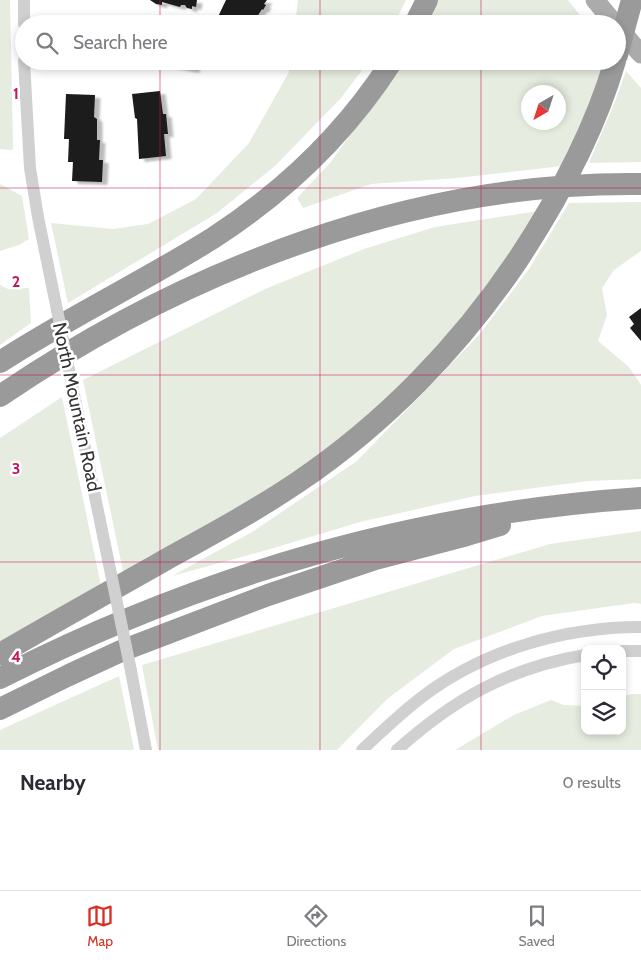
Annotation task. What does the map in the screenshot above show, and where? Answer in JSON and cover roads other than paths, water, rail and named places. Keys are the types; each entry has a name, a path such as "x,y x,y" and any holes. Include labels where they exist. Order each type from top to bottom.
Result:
{"highway":[{"path":"420,15 427,0"},
{"path":"626,22 632,0"},
{"path":"0,362 78,314 185,255 257,207 330,142 364,101 386,70"},
{"path":"0,654 239,518 298,482 332,457 384,413 446,352 477,317 517,261 550,208 576,159 596,114 612,70"},
{"path":"0,396 54,361 146,310 223,274 300,244 393,216 467,198 540,188 641,184"},
{"path":"0,678 93,634 141,614 290,560 358,541 455,521 537,509 641,498"},
{"path":"0,709 121,651 268,595 375,559 479,532 516,519 537,509"}],"main road":[{"path":"595,0 608,15"},
{"path":"626,37 641,54"}],"street":[{"path":"24,0 24,15"},
{"name":"North Mountain Road","path":"24,70 31,178 146,750"},
{"path":"362,750 424,696 468,669 501,653 528,643 562,635 592,630 641,627"},
{"path":"626,651 641,651"},
{"path":"397,750 438,715 486,686 535,666 581,656"}]}
